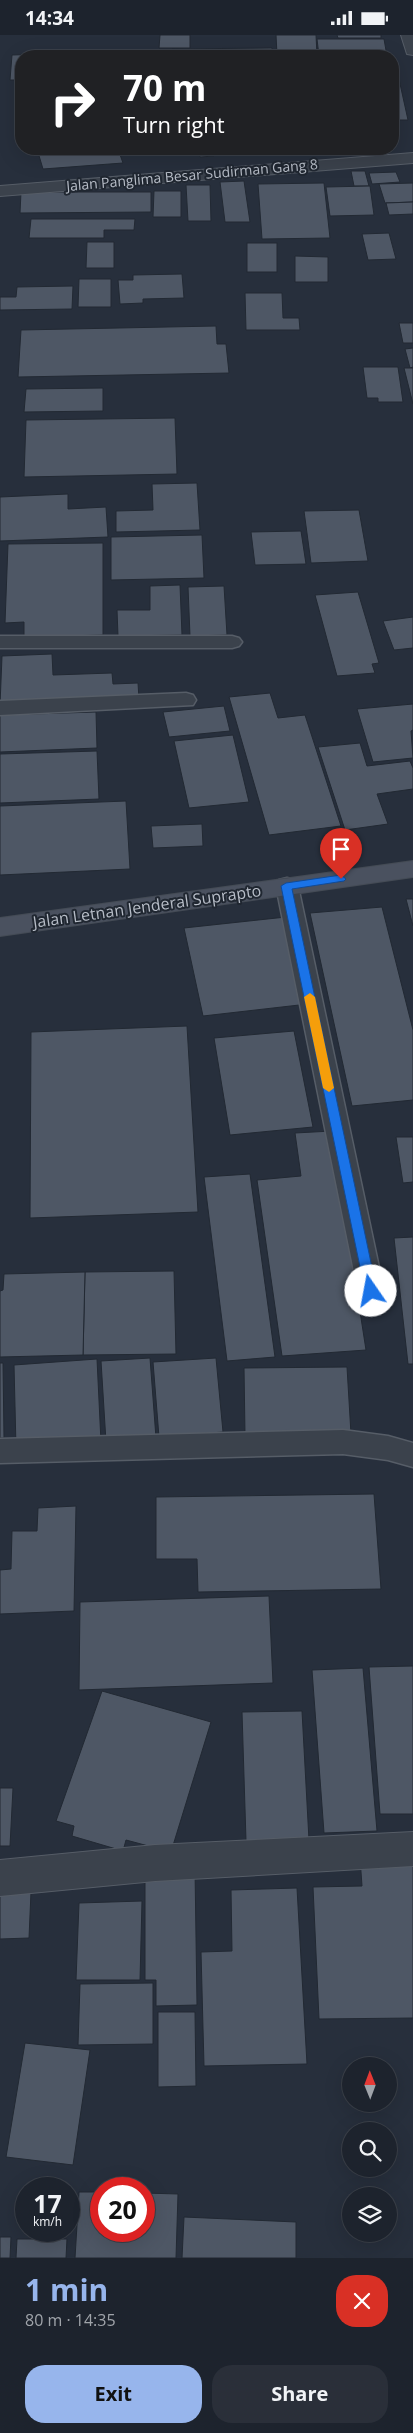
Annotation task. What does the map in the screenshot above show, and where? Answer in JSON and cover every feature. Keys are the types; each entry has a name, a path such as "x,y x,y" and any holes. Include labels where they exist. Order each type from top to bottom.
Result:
{"main road":[{"name":"Jalan Letnan Jenderal Suprapto","path":"0,927 413,869"}],"street":[{"path":"409,35 412,51"},
{"name":"Jalan Panglima Besar Sudirman Gang 8","path":"0,191 413,158"},
{"path":"0,1878 155,1863 413,1849"}],"lane":[{"path":"0,642 232,642"},
{"path":"0,708 186,700"},
{"path":"286,886 371,1291"},
{"path":"0,1451 343,1442 388,1448 413,1455"}],"building":[{"path":"160,35 190,35 190,48 159,48"},
{"path":"276,35 316,35 317,50 277,50"},
{"path":"337,35 381,35 381,38 338,38"},
{"path":"317,39 384,39 386,50 318,50"},
{"path":"272,48 272,50 172,50"},
{"path":"12,55 15,55 15,80 10,80"},
{"path":"399,79 408,120 399,120"},
{"path":"39,155 120,155 123,163 43,169"},
{"path":"200,155 214,156 200,157"},
{"path":"351,171 365,171 369,186 354,186"},
{"path":"396,172 400,182 372,184 369,173"},
{"path":"244,181 250,222 225,222 220,182"},
{"path":"324,183 330,238 262,239 258,184"},
{"path":"413,183 413,202 385,203 379,184"},
{"path":"186,185 210,185 211,221 188,221"},
{"path":"370,186 374,215 330,216 326,187"},
{"path":"154,191 181,191 181,217 153,217"},
{"path":"21,192 151,192 151,212 20,213"},
{"path":"413,202 413,214 389,215 386,203"},
{"path":"31,219 135,219 134,230 104,230 104,238 29,238"},
{"path":"389,233 396,259 368,260 362,234"},
{"path":"87,242 114,242 114,268 86,268"},
{"path":"247,243 277,243 277,272 247,272"},
{"path":"295,256 328,257 328,282 295,282"},
{"path":"182,274 184,298 143,299 143,303 120,304 118,280 133,280 133,275"},
{"path":"79,279 111,279 111,307 78,307"},
{"path":"73,286 72,309 0,310 0,297 16,297 17,287"},
{"path":"245,293 282,293 283,318 299,318 300,330 246,330"},
{"path":"399,323 413,323 413,343 403,343"},
{"path":"216,326 217,344 226,344 229,373 18,377 21,330"},
{"path":"413,348 413,367 410,368 405,349"},
{"path":"363,367 398,367 403,402 378,402 378,398 367,398"},
{"path":"404,368 413,368 413,404"},
{"path":"103,388 103,411 24,412 26,389"},
{"path":"175,418 177,474 24,477 26,420"},
{"path":"197,483 200,530 116,532 116,511 153,510 152,484"},
{"path":"68,494 68,509 106,507 108,537 0,541 0,497"},
{"path":"359,510 368,561 311,563 304,511"},
{"path":"301,531 306,564 255,565 251,532"},
{"path":"202,535 204,578 111,580 111,537"},
{"path":"103,543 103,635 24,637 24,622 5,623 8,544"},
{"path":"180,585 182,635 118,636 117,610 150,610 150,586"},
{"path":"224,586 227,635 190,636 188,587"},
{"path":"358,592 379,663 372,664 375,673 337,676 315,595"},
{"path":"413,617 413,648 394,650 383,621"},
{"path":"52,654 53,675 112,673 113,684 138,683 139,699 0,705 2,656"},
{"path":"270,693 278,718 305,715 341,826 269,835 229,697"},
{"path":"413,704 413,730 411,731 413,758 373,762 357,709"},
{"path":"224,706 230,731 169,737 163,712"},
{"path":"96,712 97,748 0,752 0,715"},
{"path":"233,735 249,802 189,808 174,741"},
{"path":"360,743 367,766 410,761 413,768 413,789 377,794 388,824 345,830 318,747"},
{"path":"97,751 99,799 0,803 0,754"},
{"path":"126,801 130,869 0,875 0,806"},
{"path":"202,824 203,846 153,848 151,826"},
{"path":"406,899 413,899 413,926"},
{"path":"382,907 413,1030 413,1100 352,1106 310,913"},
{"path":"286,917 308,1004 203,1016 184,928"},
{"path":"187,1026 198,1212 30,1218 31,1032"},
{"path":"294,1031 313,1127 230,1135 214,1038"},
{"path":"332,1131 366,1350 282,1356 257,1180 301,1176 295,1133"},
{"path":"396,1137 413,1137 413,1182 403,1183"},
{"path":"250,1174 275,1357 227,1361 204,1177"},
{"path":"413,1237 413,1364 408,1364 394,1238"},
{"path":"174,1271 176,1354 83,1355 85,1272"},
{"path":"85,1272 83,1355 0,1357 0,1291 3,1290 4,1274"},
{"path":"150,1358 156,1438 106,1442 101,1361"},
{"path":"216,1358 223,1432 159,1437 153,1362"},
{"path":"97,1359 101,1442 16,1448 14,1365"},
{"path":"0,1363 3,1363 4,1438 0,1438"},
{"path":"347,1367 351,1434 245,1435 244,1368"},
{"path":"374,1494 381,1589 198,1592 197,1559 156,1559 156,1497"},
{"path":"76,1506 74,1611 0,1614 0,1570 11,1569 12,1531 37,1531 38,1508"},
{"path":"269,1596 273,1683 79,1690 80,1602"},
{"path":"413,1666 413,1814 380,1814 369,1667"},
{"path":"363,1668 377,1831 324,1833 312,1670"},
{"path":"102,1691 211,1722 171,1852 126,1840 123,1851 72,1836 74,1826 56,1821"},
{"path":"302,1711 309,1840 246,1841 242,1712"},
{"path":"0,1788 13,1788 10,1846 0,1846"},
{"path":"413,1857 413,2018 319,2019 313,1887 362,1886 360,1858"},
{"path":"145,1868 195,1869 197,2005 156,2006 156,1980 145,1980"},
{"path":"297,1888 307,2064 204,2066 201,1952 232,1951 231,1890"},
{"path":"0,1892 31,1892 29,1938 0,1939"},
{"path":"142,1901 140,1980 76,1980 79,1903"},
{"path":"153,1983 153,2044 78,2045 80,1984"},
{"path":"158,2012 195,2012 196,2086 158,2087"},
{"path":"25,2043 90,2050 73,2165 6,2157"},
{"path":"80,2192 90,2192 90,2242 155,2242 155,2193 178,2194 176,2258 75,2258 76,2242 80,2242"},
{"path":"184,2217 296,2222 296,2258 182,2258"},
{"path":"0,2237 11,2237 10,2258 0,2258"},
{"path":"17,2242 67,2242 66,2258 16,2258"}],"slow traffic":[{"path":"310,997 329,1088"}],"route":[{"path":"341,879 286,886 371,1291"}]}
